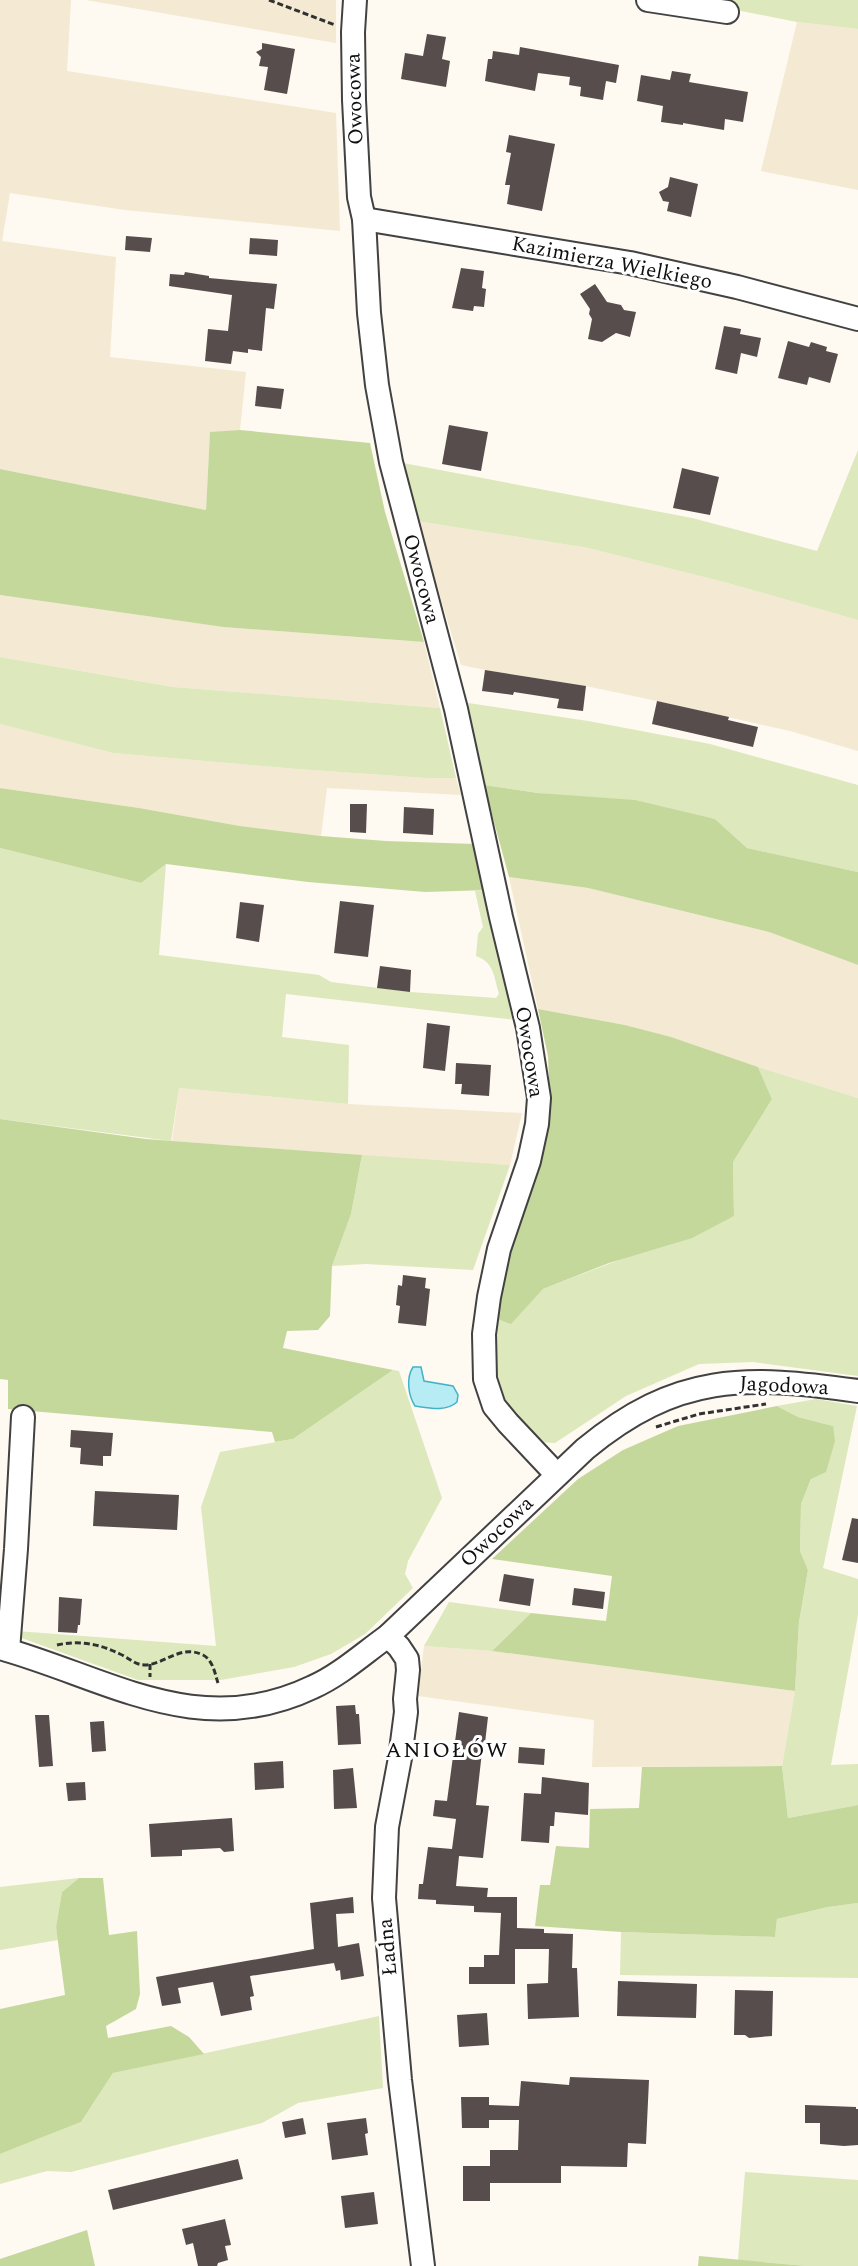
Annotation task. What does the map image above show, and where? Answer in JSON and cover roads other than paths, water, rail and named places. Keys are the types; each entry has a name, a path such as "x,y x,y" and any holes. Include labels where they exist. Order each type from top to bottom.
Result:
{"street":[{"name":"Owocowa","path":"4,1649 143,1698 173,1705 224,1709 271,1702 313,1687 352,1663 388,1635 558,1475 494,1406 485,1379 484,1334 489,1297 499,1249 529,1161 537,1124 539,1098 528,1028 501,917 456,709 390,462 377,385 371,337 364,219 359,197 353,32 355,0"},
{"path":"648,0 727,12"},
{"name":"Kazimierza Wielkiego","path":"364,219 630,262 858,319"},
{"name":"Jagodowa","path":"558,1475 608,1430 647,1407 684,1392 732,1382 770,1381 858,1391"},
{"path":"4,1649 16,1549 23,1417"},
{"name":"Ładna","path":"388,1635 407,1659 408,1670 406,1712 400,1758 387,1827 384,1898 400,2080 423,2266"}],"water":[{"path":"413,1367 421,1367 424,1381 453,1386 458,1395 457,1402 443,1408 415,1406 409,1386 409,1376"}],"district":[{"name":"ANIOŁÓW","path":"447,1750"}]}
